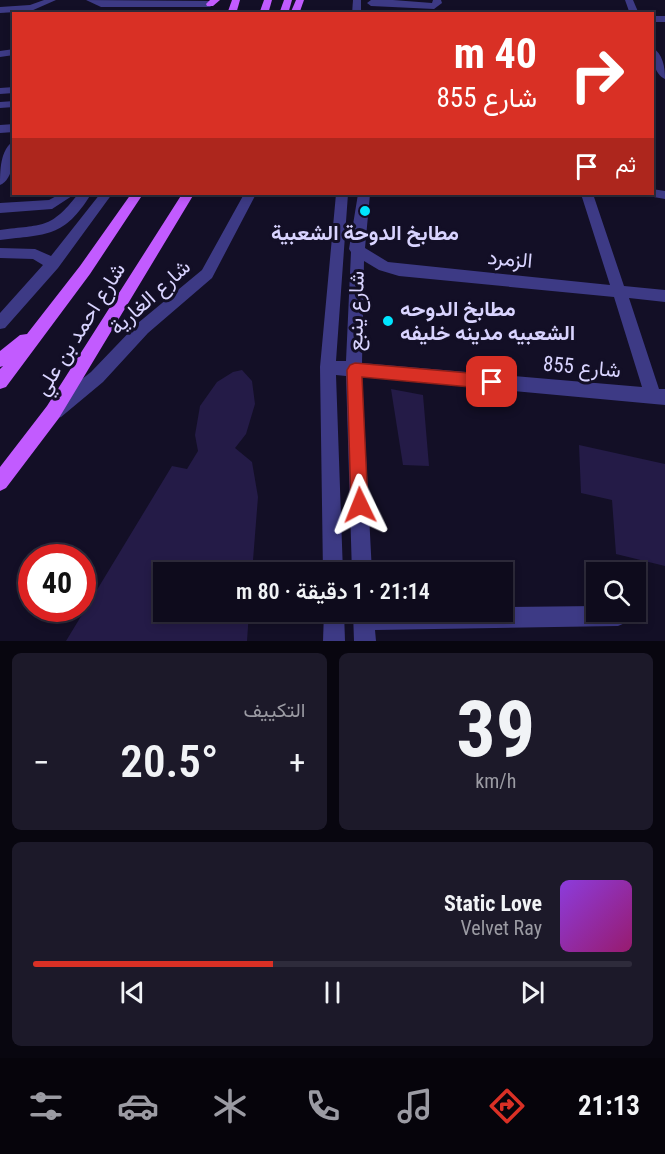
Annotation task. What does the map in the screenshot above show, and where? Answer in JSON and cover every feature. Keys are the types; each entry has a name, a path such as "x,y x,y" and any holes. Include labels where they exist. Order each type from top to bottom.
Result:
{"main road":[{"name":"شارع احمد بن علي","path":"0,382 117,225 136,195"},
{"name":"شارع احمد بن علي","path":"0,482 53,412 187,195"},
{"path":"0,360 42,327"}],"street":[{"path":"0,10 31,8 52,0"},
{"path":"90,0 101,4 173,6 212,1"},
{"path":"371,6 392,2 434,6 438,3 437,0"},
{"path":"654,54 665,76"},
{"path":"0,181 8,150"},
{"path":"0,208 52,204 67,195"},
{"path":"0,235 37,232 58,225 84,195"},
{"path":"0,322 53,264 105,195"},
{"name":"شارع الغارية","path":"53,412 97,377 143,328 207,274 249,195"},
{"name":"شارع ينبع","path":"333,562 328,367 342,195"},
{"name":"شارع ينبع","path":"362,562 355,370 356,249 364,195"},
{"name":"شارع 855","path":"328,367 659,396 587,195"},
{"name":"الزمرد","path":"356,249 371,260 399,270 665,296"},
{"path":"0,253 35,254 53,264"},
{"path":"513,616 586,616"},
{"path":"334,622 334,641"},
{"path":"363,622 365,641"}],"building":[{"path":"242,370 252,381 255,404 246,434 235,448 252,462 258,497 253,562 153,562 153,622 248,622 247,641 66,641 78,622 96,622 96,591 172,466 187,469 198,451 195,435 200,406 217,382 233,372"},
{"path":"391,389 423,395 429,466 403,465"},
{"path":"579,445 665,464 665,566 616,554 612,500 581,493"}],"place":[{"name":"مطابخ الدوحة الشعبية","path":"365,211"},
{"name":"مطابخ الدوحه الشعبيه مدينه خليفه","path":"388,321"}],"route":[{"path":"360,505 355,370 492,382"}]}
